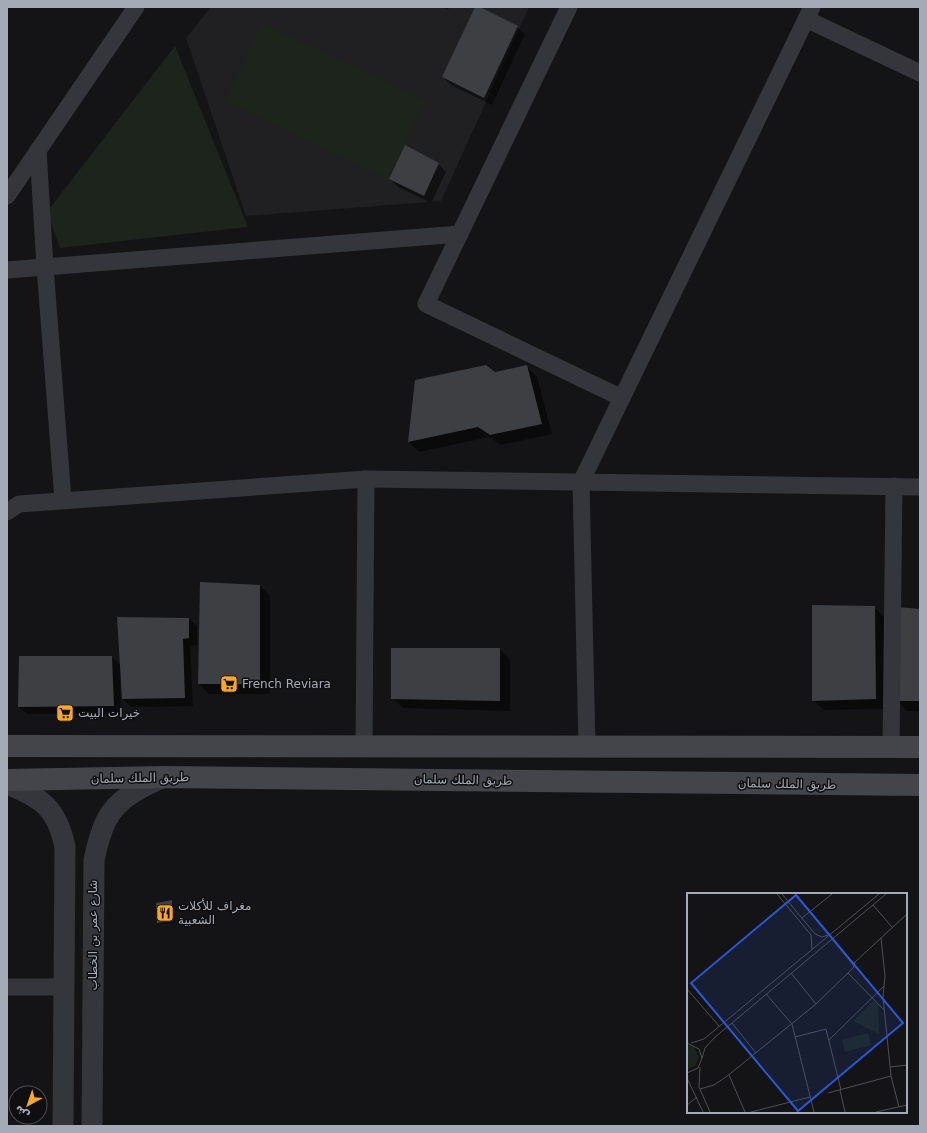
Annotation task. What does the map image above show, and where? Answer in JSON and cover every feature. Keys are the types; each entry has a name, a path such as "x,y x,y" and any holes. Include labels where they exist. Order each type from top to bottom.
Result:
{"main road":[{"path":"7,746 920,747"},
{"name":"طريق الملك سلمان","path":"7,780 164,777 920,785"}],"street":[{"path":"7,196 136,7"},
{"path":"569,7 426,304 622,398"},
{"path":"587,747 581,482 809,13 920,73"},
{"path":"38,150 45,267 63,500"},
{"path":"7,270 460,234"},
{"path":"364,747 366,479"},
{"path":"7,512 19,504 366,479 920,487"},
{"path":"891,747 894,486"},
{"name":"شارع عمر بن الخطاب","path":"92,1126 94,860 99,837 106,820 116,807 142,786 164,777"},
{"path":"7,784 26,791 43,802 54,815 62,831 65,854 63,1126"},
{"path":"7,987 64,987"}],"shaded area":[{"path":"211,7 529,7 441,201 246,216 186,38"},
{"path":"262,23 425,100 388,179 225,101"},
{"path":"175,46 248,227 60,248 47,212"}],"building":[{"path":"475,7 480,7 518,26 484,98 442,77"},
{"path":"405,145 439,163 424,196 389,179"},
{"path":"486,365 495,372 527,365 542,424 490,435 478,427 408,442 415,380"},
{"path":"200,582 260,585 260,684 198,684"},
{"path":"812,605 875,606 876,699 812,701"},
{"path":"898,607 920,609 920,701 895,701"},
{"path":"117,617 189,618 189,638 183,639 185,698 122,699"},
{"path":"391,648 500,648 500,701 391,699"},
{"path":"19,656 112,656 114,706 18,707"},
{"path":"172,900 173,921 157,923 156,903"}],"place":[{"name":"French Reviara","path":"229,684"},
{"name":"خيرات البيت","path":"65,713"},
{"name":"مغراف للأكلات الشعبية","path":"165,913"}]}
